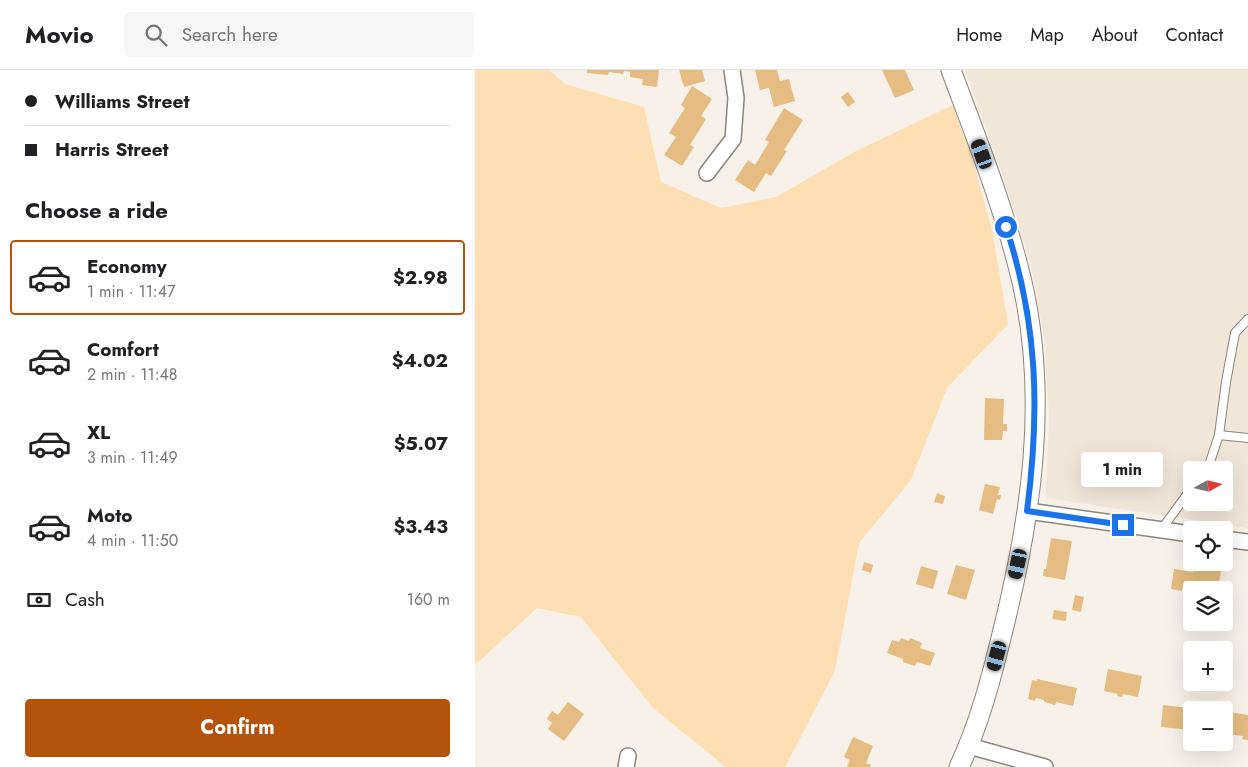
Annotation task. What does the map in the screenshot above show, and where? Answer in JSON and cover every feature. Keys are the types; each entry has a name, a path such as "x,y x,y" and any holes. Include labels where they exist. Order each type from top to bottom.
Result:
{"street":[{"path":"707,173 733,139 736,98 732,70"},
{"path":"951,70 988,171 1022,283 1034,361 1036,400 1035,437 1021,551 999,646 982,708 969,746 959,767"},
{"path":"1027,511 1183,533"},
{"path":"1233,540 1248,542"},
{"path":"969,746 1045,767"}],"lane":[{"path":"1210,461 1219,435 1235,333 1248,319"},
{"path":"1219,435 1248,438"},
{"path":"1161,530 1183,499"}],"shaded area":[{"path":"475,70 549,70 565,84 644,107 661,182 721,208 776,197 856,151 953,105 972,158 992,230 1008,324 947,388 911,480 859,543 835,671 785,767 726,767 653,708 581,617 537,608 475,665"},
{"path":"965,70 1248,70 1248,528 1233,526 1233,521 1201,521 1046,498 1049,418 1045,344 1031,264 999,164"}],"building":[{"path":"587,70 659,70 657,87 642,85 643,79 630,77 630,72 624,71 623,74 609,72 608,75 587,73"},
{"path":"679,70 702,70 705,81 684,87"},
{"path":"755,70 777,70 780,81 789,79 795,101 774,107 769,88 760,90"},
{"path":"882,70 905,70 914,90 895,98"},
{"path":"692,86 712,99 701,116 706,119 690,145 694,147 682,166 664,155 676,137 669,133 685,108 681,105"},
{"path":"848,92 855,102 848,107 841,97"},
{"path":"784,108 803,120 784,150 787,151 771,176 766,173 754,192 735,180 748,160 755,165 769,142 765,140"},
{"path":"985,398 1004,399 1003,424 1007,424 1007,431 1003,431 1002,440 984,440"},
{"path":"985,484 1000,487 998,495 1001,495 1000,500 997,499 993,514 979,510"},
{"path":"937,493 945,496 943,504 934,502"},
{"path":"1051,538 1072,541 1065,580 1043,576"},
{"path":"864,562 873,565 871,573 862,570"},
{"path":"956,565 975,570 966,600 947,594"},
{"path":"921,566 938,571 933,589 916,584"},
{"path":"1174,569 1193,572 1221,571 1219,581 1183,581 1182,591 1171,589"},
{"path":"1075,595 1084,597 1081,612 1072,610"},
{"path":"1054,610 1067,612 1066,621 1052,619"},
{"path":"901,638 909,641 910,638 922,643 920,648 935,653 930,666 917,662 915,666 887,653 892,640 899,642"},
{"path":"1108,669 1142,676 1138,697 1123,694 1122,697 1117,696 1118,694 1104,691"},
{"path":"1037,679 1077,688 1073,706 1056,702 1055,705 1036,698 1035,701 1028,699 1032,680 1037,681"},
{"path":"568,702 584,714 564,741 548,729 552,723 547,719 552,711 558,715"},
{"path":"1163,705 1183,707 1183,729 1161,727"},
{"path":"1233,712 1248,715 1248,740 1242,739 1243,736 1233,735"},
{"path":"853,737 873,746 866,763 871,765 870,767 847,767 850,760 844,757"}],"route":[{"path":"1006,227 1022,283 1034,361 1035,437 1027,511 1123,525"}]}
